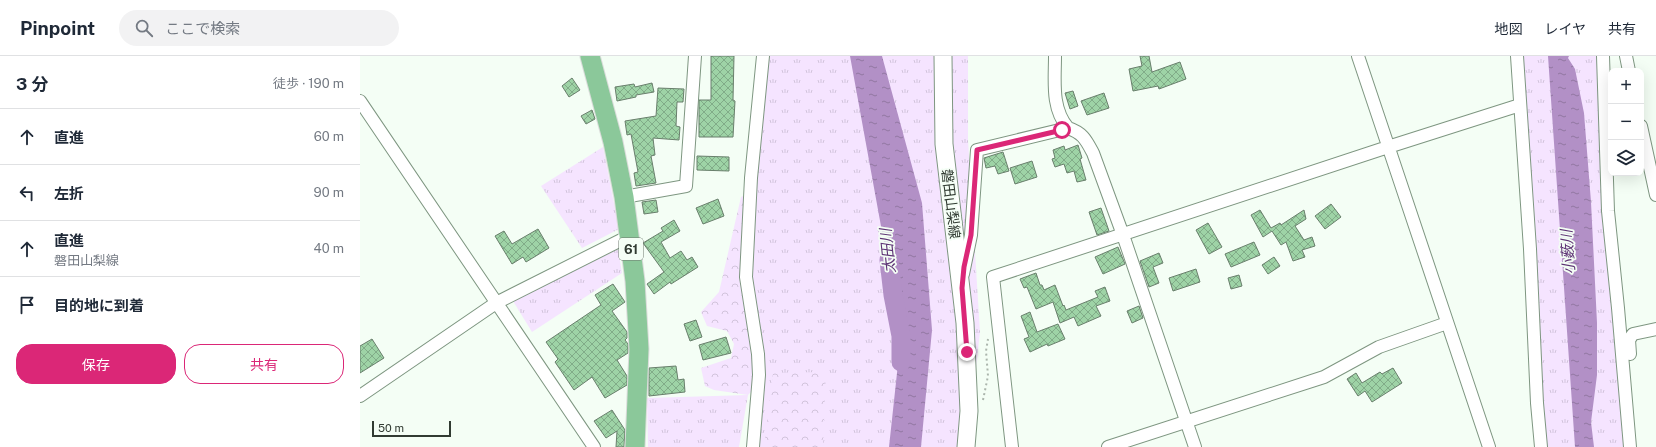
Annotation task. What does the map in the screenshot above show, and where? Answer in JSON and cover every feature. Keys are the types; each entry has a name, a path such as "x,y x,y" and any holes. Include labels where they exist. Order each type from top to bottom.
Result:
{"main road":[{"name":"61","path":"590,56 613,142 624,197 635,281 639,349 635,447"},
{"name":"磐田山梨線","path":"943,56 944,144 965,323 968,411 966,447"}],"street":[{"path":"624,197 686,186 695,56"},
{"path":"755,56 759,97"},
{"path":"753,447 759,375 758,354 746,277 751,178 763,56"},
{"path":"1054,56 1055,94 1061,120 1068,128 1078,132 1086,141 1093,153 1123,235 1195,447"},
{"path":"1358,56 1488,447"},
{"path":"1517,56 1530,249 1537,403 1541,447"},
{"path":"1602,56 1608,211 1630,447"},
{"path":"1626,56 1628,68"},
{"path":"360,101 594,447"},
{"path":"1012,447 993,277 1520,105"},
{"path":"962,288 964,267 971,235 977,150 1068,128"},
{"path":"1644,140 1656,195"},
{"path":"360,396 496,303 629,236"},
{"path":"1108,447 1324,377 1379,347 1447,323"},
{"path":"1637,447 1628,340 1632,334 1656,329"}],"path":[{"path":"982,403 988,376 986,351 989,338"}],"green space":[{"path":"763,56 968,56 968,140 980,332 967,447 751,447 759,375 746,269"},
{"path":"1517,56 1603,56 1608,128 1608,176 1611,176 1630,447 1542,447"},
{"path":"603,147 619,229 582,248 541,186"},
{"path":"747,194 758,384 748,395 714,390 705,386 701,368 731,358 734,344 727,331 707,326 701,312 719,292 741,197"},
{"path":"618,249 622,273 532,332 513,301"},
{"path":"826,372 823,447 764,447 773,373"},
{"path":"748,395 739,447 648,447 647,398"}],"water":[{"path":"850,56 882,56 922,203 932,330 921,447 889,447 901,336"},
{"name":"小薮川","path":"1548,56 1569,56 1568,58 1575,69 1584,113 1591,202 1597,323 1597,375 1591,422 1594,447 1575,447"}],"building":[{"path":"711,56 734,56 733,100 735,101 733,137 699,137 699,100 711,100"},
{"path":"1140,56 1149,56 1152,72 1180,62 1186,79 1159,89 1158,86 1133,91 1129,69 1142,66"},
{"path":"572,78 580,90 569,97 562,86"},
{"path":"652,83 654,92 636,95 636,97 617,101 615,87 634,84 635,87"},
{"path":"658,88 684,89 683,102 677,102 676,126 680,127 679,140 653,138 655,155 651,156 656,183 636,186 634,173 638,172 631,134 627,135 625,121 656,116"},
{"path":"1073,91 1078,106 1070,109 1065,93"},
{"path":"1104,93 1109,108 1087,115 1081,101"},
{"path":"592,110 595,119 586,124 581,116"},
{"path":"1078,145 1086,180 1077,182 1074,171 1067,173 1064,164 1055,167 1052,159 1055,158 1053,150 1064,146 1065,150"},
{"path":"1003,152 1009,171 998,174 995,166 986,168 984,158"},
{"path":"697,156 729,157 729,171 697,170"},
{"path":"1032,161 1037,177 1015,184 1010,168"},
{"path":"718,199 724,216 703,224 696,208"},
{"path":"656,200 658,212 644,214 642,202"},
{"path":"1331,204 1341,217 1325,229 1315,216"},
{"path":"1101,208 1109,231 1097,235 1089,212"},
{"path":"1260,210 1271,228 1280,223 1281,225 1304,210 1306,219 1295,226 1304,240 1312,237 1315,246 1302,250 1305,257 1293,261 1286,242 1281,245 1272,231 1263,237 1251,215"},
{"path":"674,220 680,231 661,242 670,258 681,251 687,260 692,257 698,267 671,284 670,282 654,294 647,284 664,272 643,243 663,231 661,228"},
{"path":"1208,223 1222,247 1209,254 1196,230"},
{"path":"538,229 549,248 526,262 523,257 512,264 495,236 504,231 512,244"},
{"path":"1254,242 1260,255 1231,267 1225,254"},
{"path":"1118,247 1125,264 1103,274 1095,257"},
{"path":"1159,253 1163,263 1153,267 1159,283 1149,287 1140,261"},
{"path":"1274,257 1280,266 1268,274 1262,265"},
{"path":"1196,269 1200,282 1173,291 1169,278"},
{"path":"1036,273 1040,285 1042,285 1044,290 1055,285 1066,310 1098,297 1095,291 1105,287 1110,301 1096,306 1101,316 1078,326 1074,317 1060,323 1053,302 1036,309 1027,287 1024,288 1020,279"},
{"path":"1239,275 1242,286 1231,289 1228,278"},
{"path":"613,284 625,302 612,311 627,332 627,338 625,340 628,344 628,353 617,360 627,376 627,385 605,398 592,377 574,390 555,362 558,359 546,342 601,305 595,295"},
{"path":"1139,306 1143,318 1132,323 1127,311"},
{"path":"1030,312 1037,332 1058,324 1065,339 1048,346 1047,344 1030,352 1024,339 1029,337 1021,316"},
{"path":"696,320 702,337 690,341 684,324"},
{"path":"726,337 731,353 703,360 699,345"},
{"path":"372,339 384,358 360,373 360,346"},
{"path":"676,366 678,380 684,379 685,392 649,396 649,368"},
{"path":"1393,368 1402,383 1372,402 1365,391 1358,396 1347,379 1356,373 1362,383 1380,372 1382,374"},
{"path":"612,410 625,430 624,447 616,447 617,431 606,438 594,421"}],"waterway":[{"name":"太田川","path":"889,260 893,295 901,336 901,362"}],"route":[{"path":"967,352 962,288 964,267 971,235 975,198 977,150 1062,130"}]}
